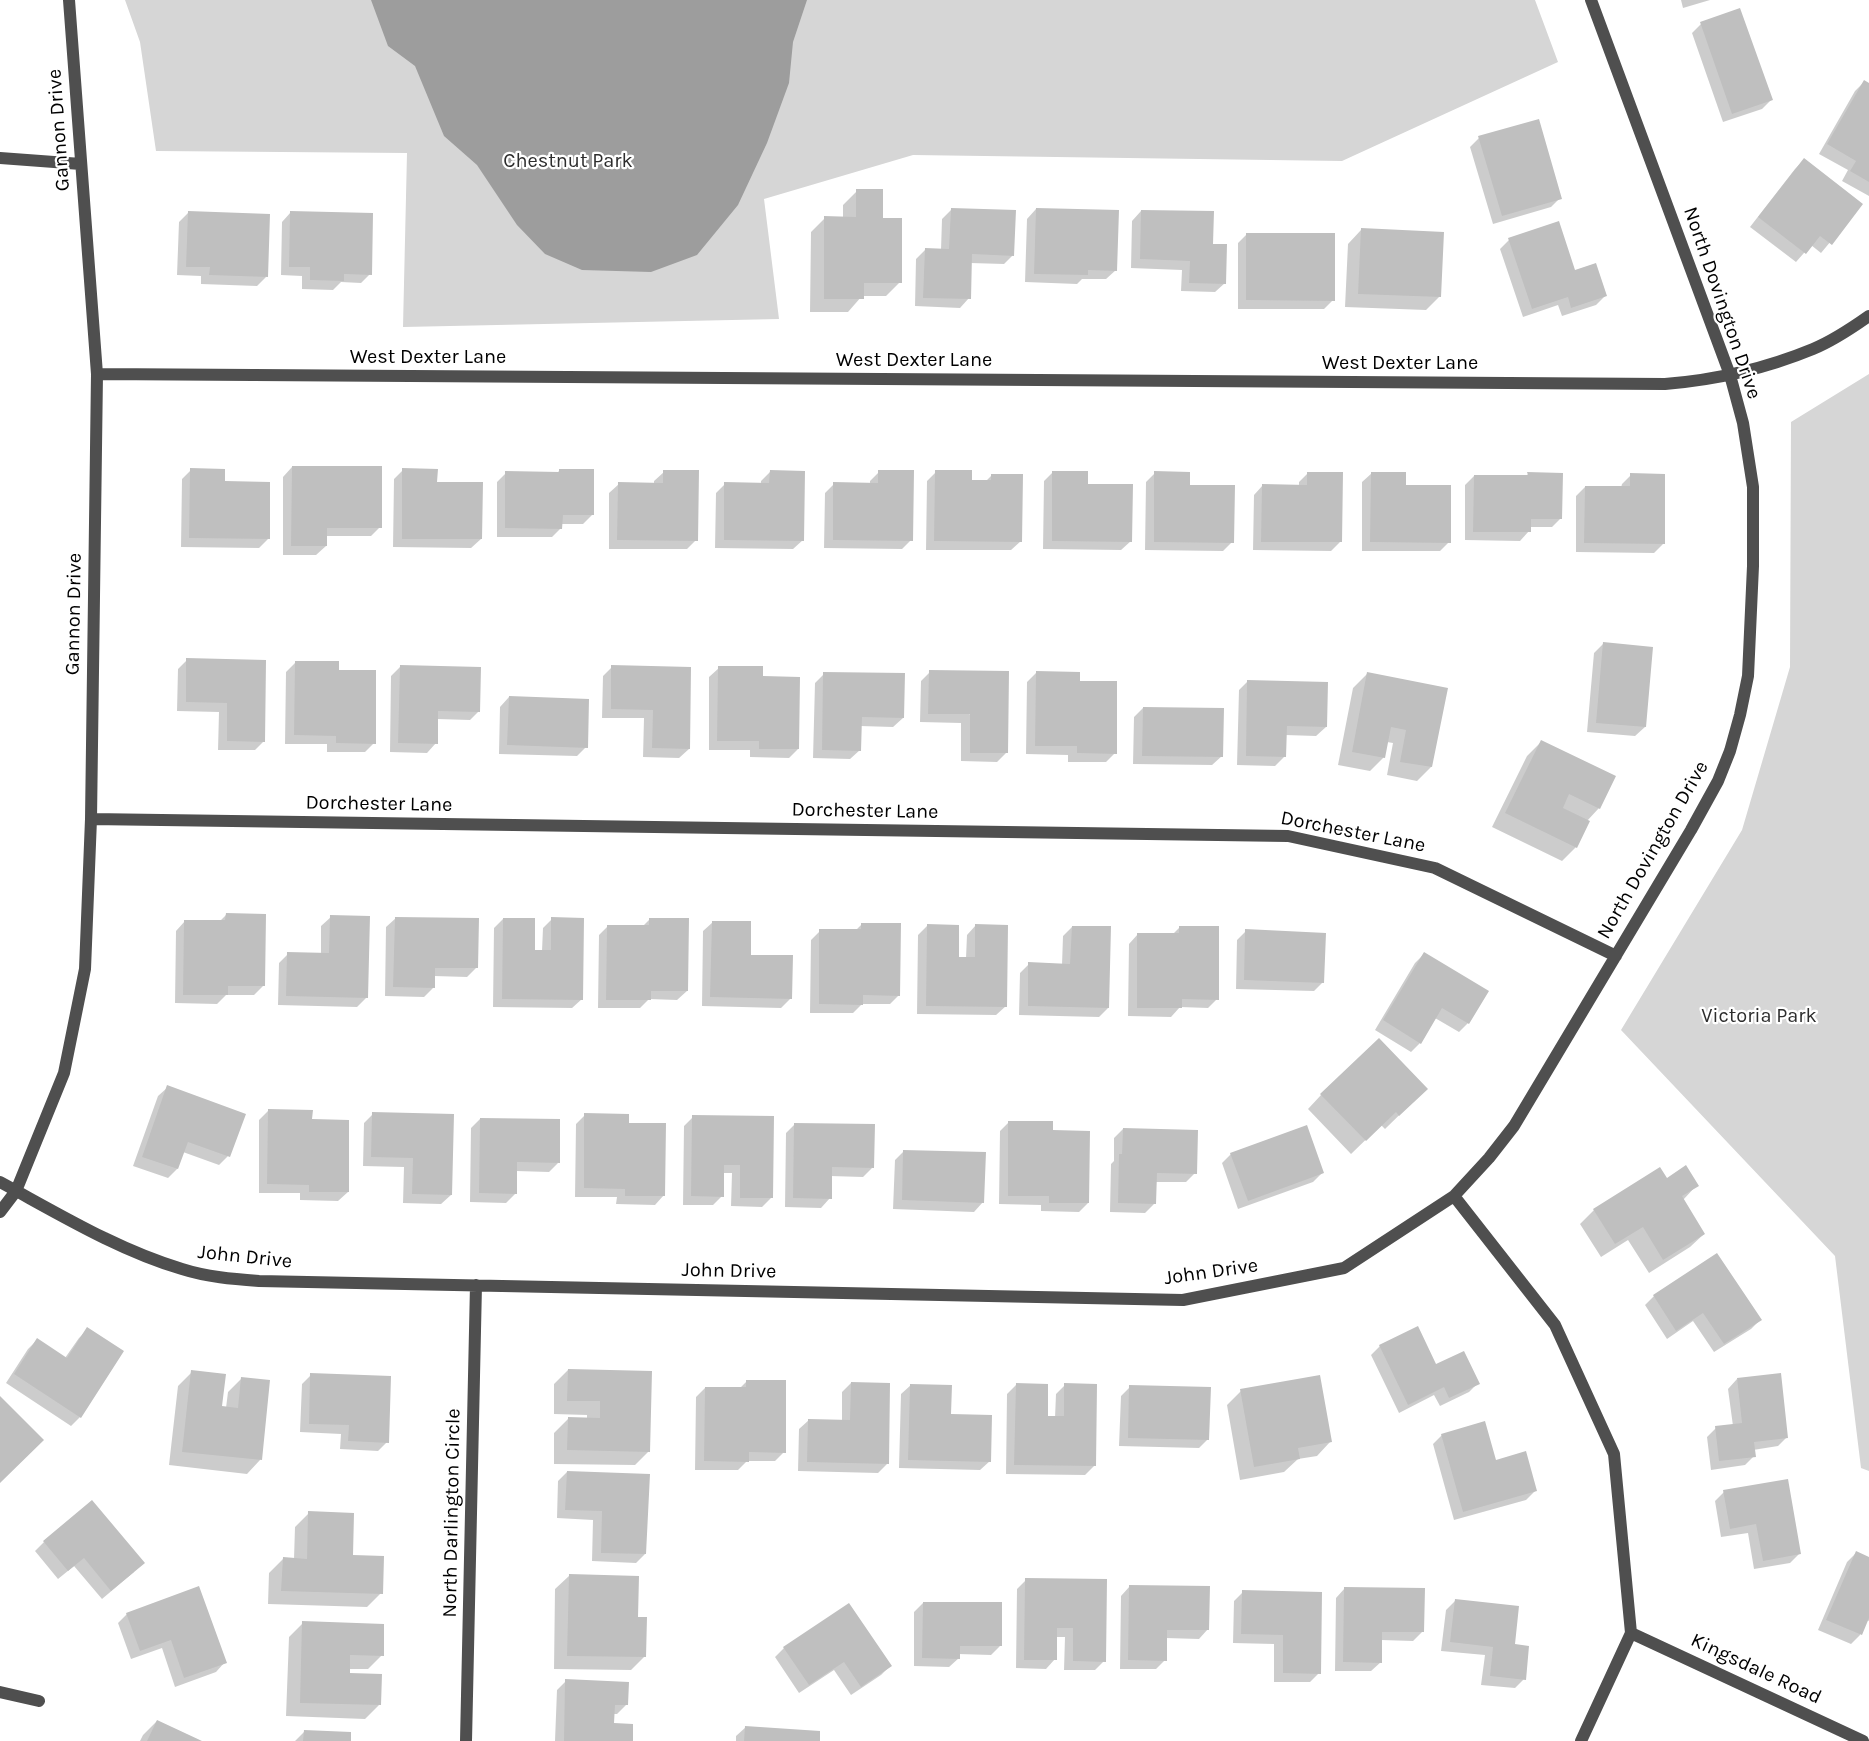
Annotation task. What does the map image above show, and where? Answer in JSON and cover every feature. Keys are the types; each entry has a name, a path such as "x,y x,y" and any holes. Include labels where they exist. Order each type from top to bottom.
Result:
{"street":[{"name":"Gannon Drive","path":"0,1212 15,1191 64,1073 85,969 91,819 97,374 69,0"},
{"name":"North Dovington Drive","path":"1454,1196 1489,1158 1514,1126 1691,830 1718,781 1730,751 1748,676 1753,566 1753,486 1743,423 1730,375 1591,0"},
{"path":"0,158 81,164"},
{"name":"West Dexter Lane","path":"97,374 1665,384 1730,375 1789,358 1815,348 1869,316"},
{"name":"Dorchester Lane","path":"91,819 1288,836 1435,868 1616,956"},
{"name":"John Drive","path":"0,1182 76,1224 151,1259 206,1275 259,1281 1183,1300 1344,1268 1454,1196"},
{"path":"1454,1196 1555,1325 1614,1454 1631,1633 1581,1741"},
{"name":"North Darlington Circle","path":"466,1741 476,1285"},
{"name":"Kingsdale Road","path":"1631,1633 1863,1741"},
{"path":"0,1692 39,1701"}],"green space":[{"name":"Chestnut Park","path":"125,0 1535,0 1558,62 1342,161 913,155 764,199 779,319 403,327 407,153 156,151 140,42"},
{"name":"Victoria Park","path":"1869,374 1869,1471 1861,1468 1835,1256 1621,1030 1742,830 1790,667 1791,422"}],"shaded area":[{"path":"371,0 807,0 793,42 789,83 767,143 738,205 697,255 651,272 582,270 545,254 517,225 477,165 444,136 415,66 388,46"}],"building":[{"path":"1740,8 1773,100 1732,114 1700,22"},
{"path":"1864,80 1869,83 1869,182 1850,171 1856,161 1827,144"},
{"path":"1539,119 1562,199 1502,216 1478,136"},
{"path":"1804,158 1863,204 1832,245 1820,236 1806,254 1758,217"},
{"path":"856,189 883,189 883,218 902,218 902,283 864,283 864,299 824,299 824,216 856,217"},
{"path":"951,208 1016,210 1014,256 972,254 971,299 923,298 925,248 949,249"},
{"path":"1036,208 1119,210 1117,271 1088,270 1088,275 1034,274"},
{"path":"1141,210 1214,211 1213,244 1227,244 1226,284 1189,283 1190,261 1140,259"},
{"path":"188,211 270,214 268,277 209,275 210,267 186,267"},
{"path":"290,211 373,213 372,275 344,274 344,281 310,280 310,267 289,267"},
{"path":"1559,221 1575,270 1596,263 1607,296 1571,308 1568,297 1532,309 1508,238"},
{"path":"1361,228 1444,232 1441,297 1358,294"},
{"path":"1246,233 1335,233 1335,301 1246,300"},
{"path":"292,466 382,466 382,528 327,528 327,546 291,546"},
{"path":"190,468 225,469 225,481 270,482 270,539 189,538"},
{"path":"402,468 438,469 437,482 483,482 482,539 402,539"},
{"path":"559,469 594,469 594,515 563,515 562,529 505,528 505,471 559,472"},
{"path":"663,470 699,470 698,541 617,540 618,482 663,483"},
{"path":"770,470 805,471 804,541 724,540 724,482 769,483"},
{"path":"878,470 914,470 913,541 833,540 833,482 878,483"},
{"path":"935,470 972,470 972,480 991,480 991,474 1023,474 1022,542 934,541"},
{"path":"1052,471 1088,471 1088,484 1133,484 1132,542 1052,541"},
{"path":"1154,471 1190,472 1190,485 1235,485 1234,543 1154,542"},
{"path":"1307,472 1343,472 1342,542 1261,542 1262,484 1307,485"},
{"path":"1371,472 1406,472 1406,485 1451,485 1451,543 1370,542"},
{"path":"1527,472 1563,473 1562,519 1531,519 1531,532 1473,532 1474,475 1528,475"},
{"path":"1630,473 1665,474 1665,544 1584,543 1585,486 1630,486"},
{"path":"1603,642 1653,647 1646,727 1596,723"},
{"path":"186,658 266,660 265,742 227,741 227,703 186,702"},
{"path":"295,661 339,661 339,670 376,670 376,744 336,743 336,736 294,735"},
{"path":"400,665 481,667 480,712 438,711 438,744 398,743"},
{"path":"611,665 691,667 690,749 652,748 653,710 611,709"},
{"path":"718,666 763,666 763,676 800,677 799,749 759,749 759,741 717,741"},
{"path":"929,670 1009,671 1008,753 970,753 970,714 928,714"},
{"path":"1036,671 1080,672 1080,681 1117,681 1117,754 1077,753 1077,746 1035,746"},
{"path":"823,672 905,673 904,718 862,717 861,751 822,750"},
{"path":"1367,672 1448,688 1432,767 1400,762 1406,730 1391,727 1385,758 1352,752"},
{"path":"1247,680 1328,682 1327,727 1287,726 1286,757 1246,756"},
{"path":"509,696 589,699 588,748 507,745"},
{"path":"1143,707 1224,708 1223,757 1142,756"},
{"path":"1541,740 1616,776 1600,809 1569,794 1563,808 1590,821 1577,848 1505,813"},
{"path":"226,913 266,914 265,986 228,986 228,995 183,995 184,920 225,920"},
{"path":"330,915 370,916 368,998 286,996 287,952 329,953"},
{"path":"395,917 479,918 478,968 435,968 435,988 393,987"},
{"path":"551,917 584,918 583,1000 502,999 503,918 535,918 535,950 551,950"},
{"path":"649,918 689,918 688,991 651,991 651,1000 606,1000 607,925 649,925"},
{"path":"712,921 751,921 751,955 793,955 792,999 710,997"},
{"path":"861,923 901,923 900,996 863,995 863,1005 819,1004 819,929 861,929"},
{"path":"927,924 959,925 959,957 975,957 975,924 1008,925 1007,1007 926,1006"},
{"path":"1072,926 1111,926 1109,1008 1028,1006 1028,962 1070,964"},
{"path":"1179,926 1219,926 1219,1000 1182,999 1182,1008 1137,1008 1137,933 1179,933"},
{"path":"1245,929 1326,933 1324,983 1244,980"},
{"path":"1424,952 1489,991 1469,1024 1442,1008 1421,1044 1383,1020"},
{"path":"1379,1038 1428,1089 1399,1116 1396,1112 1366,1141 1320,1094"},
{"path":"167,1085 246,1114 230,1157 188,1142 178,1169 142,1157"},
{"path":"268,1109 313,1110 312,1119 349,1120 349,1192 309,1192 309,1185 267,1184"},
{"path":"372,1112 454,1114 452,1195 412,1194 413,1158 371,1157"},
{"path":"584,1113 629,1114 629,1123 666,1123 665,1196 625,1196 625,1189 584,1188"},
{"path":"692,1115 774,1116 773,1198 740,1198 740,1165 724,1165 724,1197 691,1196"},
{"path":"480,1118 560,1119 560,1163 517,1162 517,1194 479,1193"},
{"path":"1008,1121 1053,1121 1053,1130 1090,1131 1089,1203 1049,1203 1049,1196 1008,1196"},
{"path":"794,1123 875,1124 874,1168 832,1167 832,1199 793,1198"},
{"path":"1307,1125 1324,1173 1248,1201 1230,1153"},
{"path":"1123,1128 1198,1130 1197,1174 1157,1173 1156,1204 1118,1203 1119,1154 1122,1154"},
{"path":"903,1150 986,1152 984,1203 902,1200"},
{"path":"1686,1165 1699,1186 1682,1196 1705,1234 1663,1260 1643,1227 1615,1244 1593,1209 1660,1167 1667,1178"},
{"path":"1717,1253 1762,1320 1724,1344 1703,1313 1676,1331 1653,1295"},
{"path":"1418,1326 1436,1364 1464,1351 1480,1384 1449,1398 1444,1387 1408,1405 1379,1345"},
{"path":"87,1327 124,1351 81,1418 14,1374 37,1338 67,1358"},
{"path":"568,1369 652,1371 650,1452 567,1450 568,1417 600,1418 600,1401 567,1401"},
{"path":"191,1370 226,1374 222,1406 238,1408 241,1377 270,1380 262,1460 182,1452"},
{"path":"310,1373 391,1376 389,1443 348,1441 349,1425 309,1424"},
{"path":"1781,1373 1788,1438 1754,1442 1756,1457 1719,1461 1715,1426 1742,1423 1737,1378"},
{"path":"1320,1375 1332,1442 1298,1448 1300,1459 1254,1467 1240,1389"},
{"path":"746,1380 786,1380 786,1453 749,1452 749,1462 704,1461 705,1387 746,1387"},
{"path":"851,1382 890,1383 889,1464 807,1462 808,1419 850,1420"},
{"path":"1016,1383 1048,1384 1048,1416 1064,1416 1064,1383 1097,1384 1096,1466 1014,1465"},
{"path":"910,1384 952,1385 951,1414 992,1415 991,1462 908,1460"},
{"path":"1129,1385 1211,1387 1209,1440 1128,1438"},
{"path":"0,1396 44,1440 0,1483"},
{"path":"1485,1421 1496,1460 1526,1451 1537,1491 1463,1512 1441,1434"},
{"path":"567,1471 650,1474 646,1554 601,1553 602,1511 565,1510"},
{"path":"1788,1479 1801,1554 1763,1561 1756,1524 1730,1529 1723,1490"},
{"path":"92,1500 145,1563 111,1591 84,1558 68,1571 43,1541"},
{"path":"308,1511 354,1513 353,1555 384,1556 383,1594 281,1591 283,1557 307,1559"},
{"path":"1856,1551 1869,1557 1869,1618 1862,1635 1826,1620"},
{"path":"569,1574 639,1576 638,1617 647,1617 646,1657 567,1656"},
{"path":"1025,1578 1107,1579 1106,1662 1073,1661 1073,1628 1057,1628 1057,1660 1024,1660"},
{"path":"1129,1585 1210,1586 1209,1630 1167,1630 1167,1661 1128,1660"},
{"path":"199,1586 227,1663 184,1678 171,1640 140,1651 126,1613"},
{"path":"1344,1587 1425,1588 1424,1632 1382,1632 1382,1663 1343,1662"},
{"path":"1242,1590 1322,1592 1321,1674 1283,1673 1283,1635 1241,1634"},
{"path":"1455,1599 1519,1606 1515,1644 1529,1646 1526,1680 1490,1676 1493,1647 1450,1642"},
{"path":"923,1602 1002,1602 1002,1646 960,1646 960,1659 922,1658"},
{"path":"849,1603 892,1666 861,1687 844,1662 809,1685 783,1647"},
{"path":"302,1621 384,1624 384,1656 350,1655 350,1673 382,1674 381,1705 300,1703"},
{"path":"565,1679 629,1682 628,1705 615,1705 614,1723 633,1724 633,1741 564,1741"},
{"path":"157,1720 202,1741 147,1741"},
{"path":"745,1726 820,1731 820,1741 744,1741"},
{"path":"304,1730 351,1732 351,1741 303,1741"}]}
